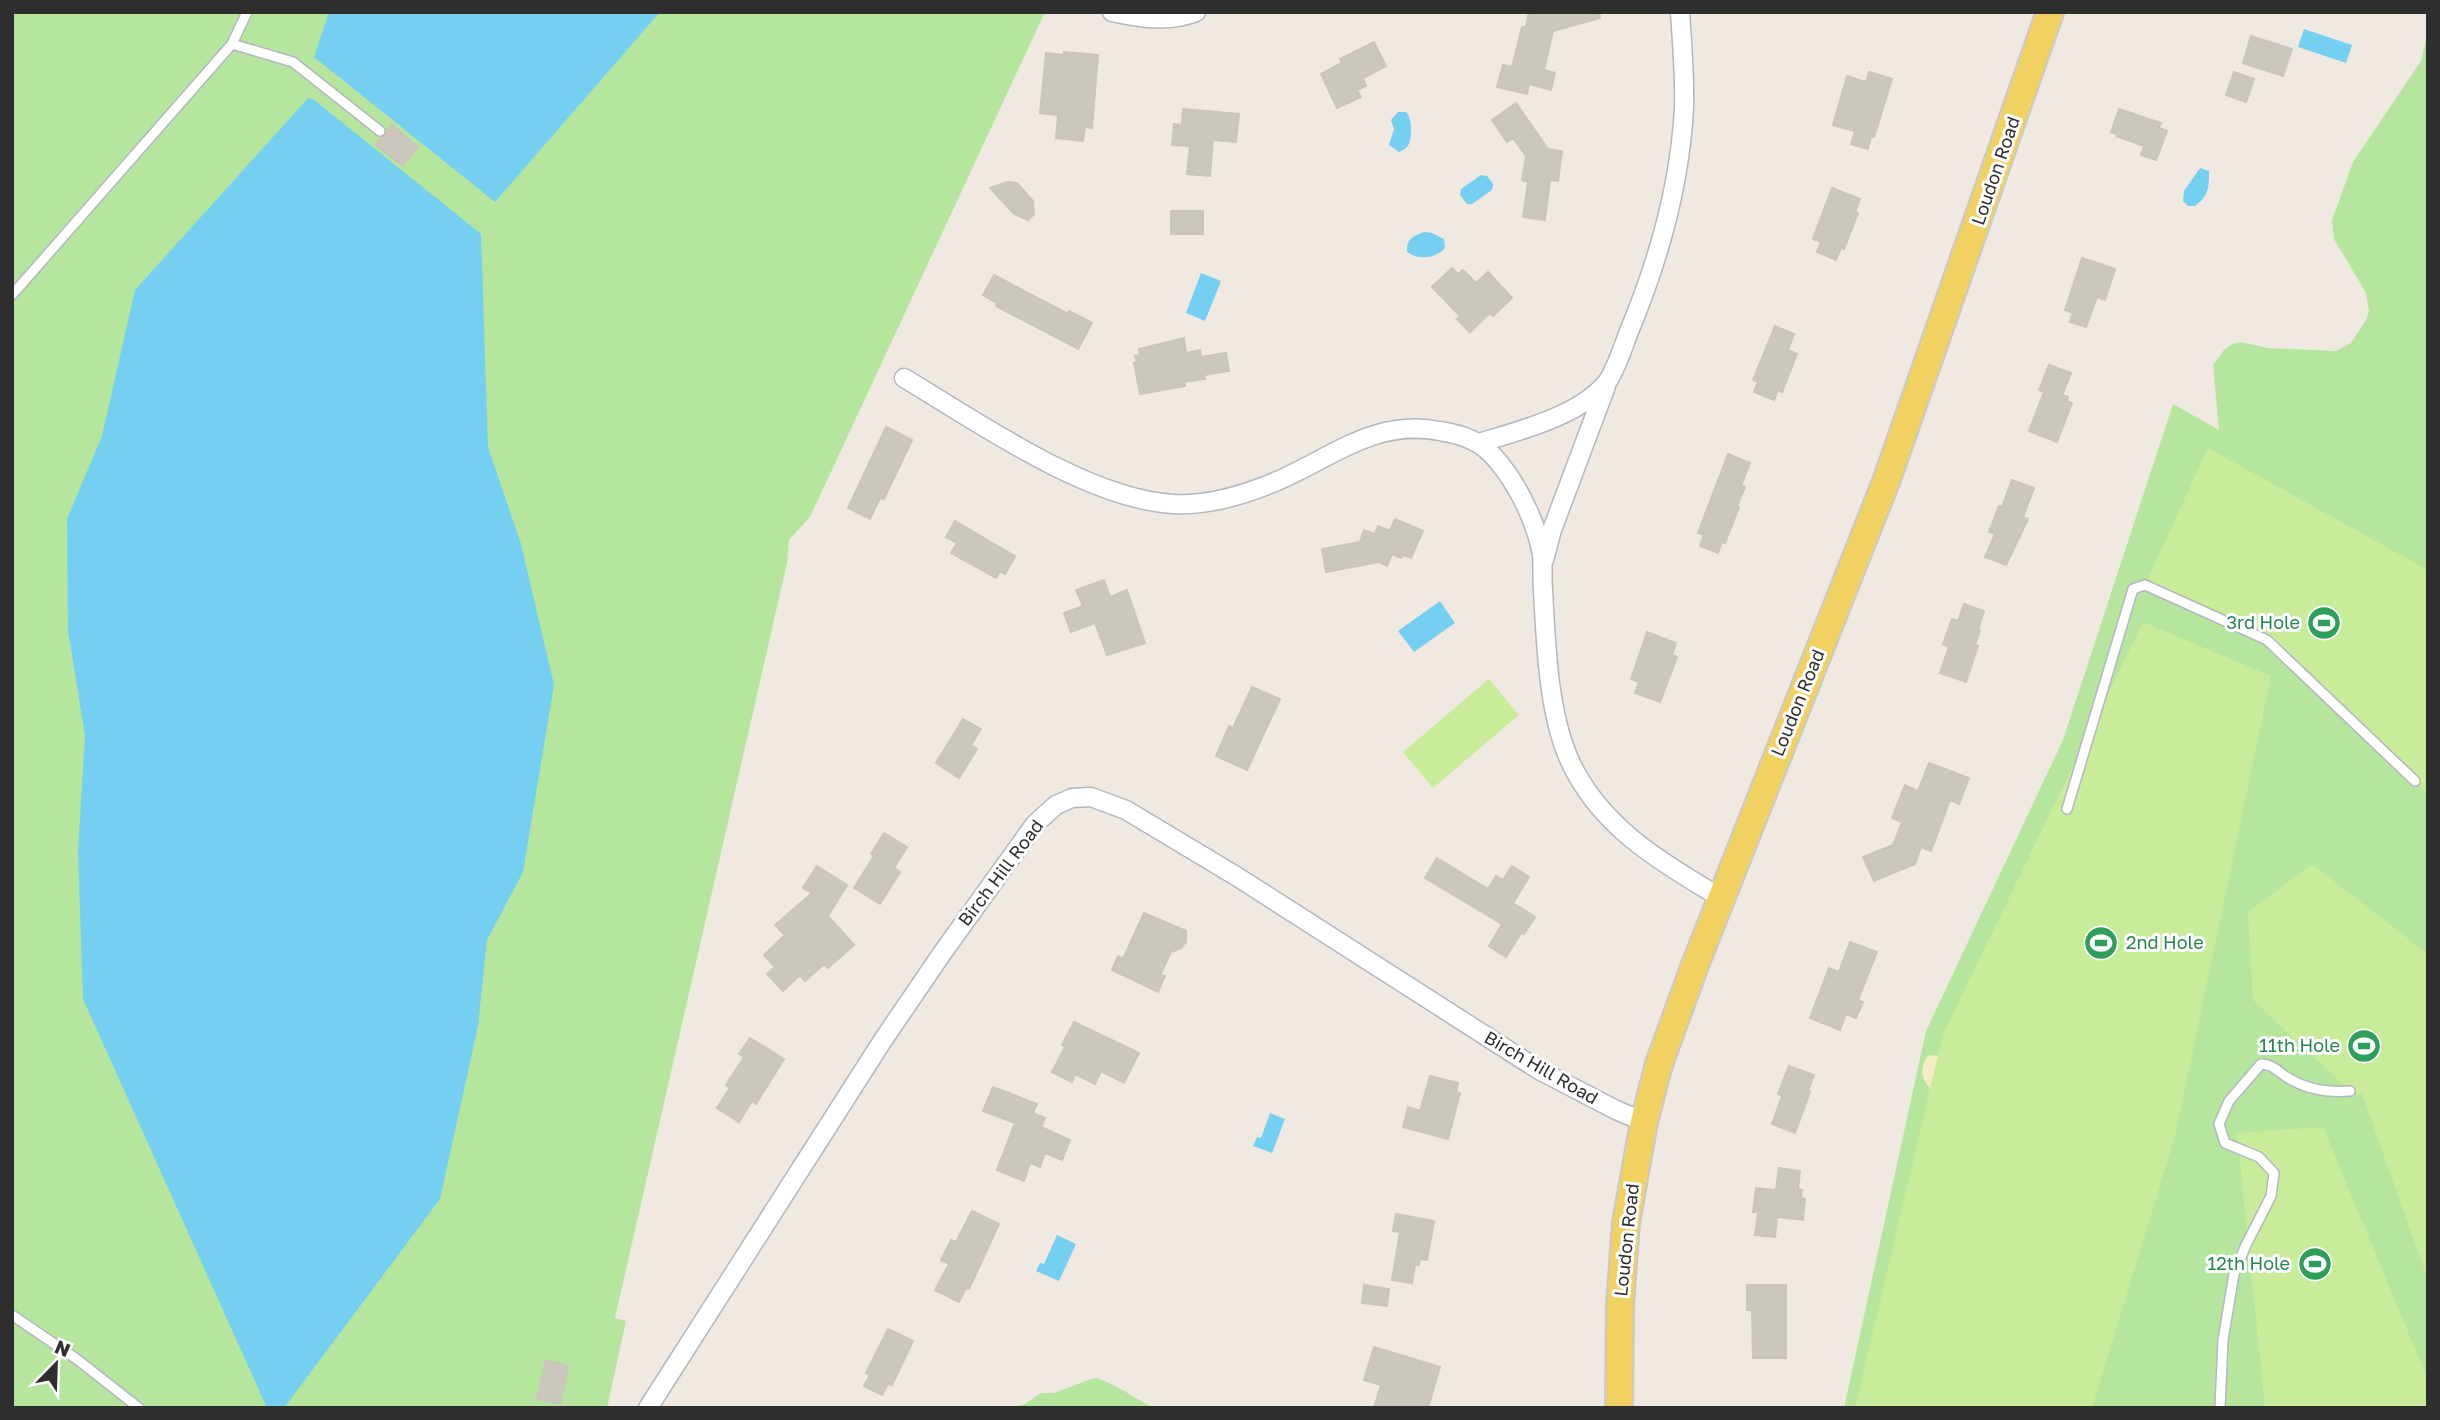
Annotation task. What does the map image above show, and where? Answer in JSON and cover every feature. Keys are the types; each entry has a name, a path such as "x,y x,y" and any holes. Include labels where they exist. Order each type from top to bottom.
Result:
{"main road":[{"name":"Loudon Road","path":"1619,1408 1619,1340 1626,1223 1644,1122 1671,1030 1887,479 2050,12"}],"street":[{"path":"1112,12 1153,18 1178,18 1196,12"},
{"path":"1543,567 1552,530 1652,270 1674,187 1684,105 1680,12"},
{"path":"904,378 1041,458 1110,490 1157,503 1189,504 1222,500 1272,484 1372,435 1401,428 1452,433 1479,443 1503,467 1523,499 1538,538 1543,567 1547,648 1555,709 1562,741 1578,777 1611,821 1641,848 1721,898"},
{"path":"1479,443 1572,409 1608,382"},
{"name":"Birch Hill Road","path":"648,1408 883,1040 943,952 1035,824 1056,805 1072,798 1100,800 1126,810 1236,876 1539,1070 1616,1111 1644,1122"}],"lane":[{"path":"12,295 232,44 247,12"},
{"path":"232,44 293,62 380,131"},
{"path":"2067,809 2133,589 2145,585 2267,640 2415,781"},
{"path":"2220,1408 2223,1340 2234,1274 2271,1196 2274,1173 2259,1157 2225,1143 2220,1124 2229,1101 2261,1064 2270,1064 2285,1076 2310,1088 2330,1093 2350,1091"},
{"path":"12,1315 78,1360 139,1408"}],"green space":[{"path":"12,12 1045,12 810,517 789,540 787,563 615,1318 626,1321 607,1408 12,1408"},
{"path":"2428,31 2428,1408 1844,1408 1926,1031 2063,740 2173,404 2219,430 2213,365 2232,344 2241,342 2268,348 2336,351 2351,343 2369,311 2366,293 2334,239 2332,220 2353,162 2421,61"},
{"name":"3rd Hole","path":"2208,448 2428,570 2428,794 2295,661 2145,585"},
{"name":"2nd Hole","path":"2143,622 2271,676 2175,1136 2092,1408 1855,1408 1943,1034"},
{"path":"1489,679 1519,715 1433,788 1403,752"},
{"name":"11th Hole","path":"2312,864 2428,954 2428,1280 2362,1094 2350,1091 2253,1000 2248,912"},
{"name":"12th Hole","path":"2323,1127 2428,1380 2428,1408 2265,1408 2237,1133"},
{"path":"1097,1378 1155,1408 1008,1408 1025,1404 1041,1393 1054,1393"}],"sand":[{"path":"1929,1055 1940,1056 1936,1093 1927,1085 1923,1076 1923,1065"}],"water":[{"path":"329,12 660,12 495,202 314,57"},
{"path":"2304,29 2352,45 2346,63 2298,47"},
{"path":"308,98 313,99 481,234 488,447 521,544 554,685 523,872 487,940 478,1026 440,1199 284,1408 267,1408 83,999 78,851 85,736 68,630 67,519 102,436 135,290"},
{"path":"1398,112 1406,112 1411,128 1408,146 1399,152 1389,145 1394,129 1391,120"},
{"path":"2200,168 2209,171 2207,191 2195,206 2188,206 2183,201 2184,191"},
{"path":"1481,175 1487,176 1493,184 1492,190 1472,204 1467,204 1460,195 1461,189"},
{"path":"1424,232 1444,239 1445,248 1426,257 1407,252 1411,239"},
{"path":"1201,273 1221,281 1205,321 1186,313"},
{"path":"1440,601 1455,623 1414,652 1398,631"},
{"path":"1270,1113 1285,1119 1272,1153 1253,1146 1257,1137 1261,1138"},
{"path":"1057,1235 1076,1244 1059,1281 1036,1271 1040,1263 1044,1264"}],"building":[{"path":"1529,12 1599,12 1600,18 1553,31 1544,70 1555,73 1551,90 1529,84 1527,94 1497,87 1503,65 1512,67 1522,27 1526,27"},
{"path":"2251,36 2292,49 2283,76 2243,63"},
{"path":"1374,42 1386,66 1363,78 1366,86 1357,90 1361,97 1337,108 1321,74 1342,63 1340,59"},
{"path":"1064,52 1098,55 1092,128 1085,127 1083,141 1056,138 1058,115 1040,113 1046,53 1064,55"},
{"path":"1869,72 1892,79 1868,149 1851,144 1855,131 1833,125 1847,76 1866,82"},
{"path":"2234,72 2254,79 2246,102 2226,95"},
{"path":"1516,103 1548,149 1562,151 1558,181 1550,180 1545,220 1523,217 1528,182 1522,180 1526,156 1513,138 1507,142 1492,120"},
{"path":"1183,109 1239,114 1236,142 1213,140 1210,176 1187,174 1190,146 1172,145 1174,124 1182,125"},
{"path":"2119,109 2161,123 2159,128 2167,131 2156,160 2141,155 2144,146 2111,132"},
{"path":"391,124 418,147 403,166 375,144 385,136"},
{"path":"1008,182 1017,183 1033,201 1034,214 1028,220 1014,214 990,188"},
{"path":"1832,188 1860,199 1855,212 1858,213 1844,249 1841,248 1836,260 1817,252 1821,242 1813,239"},
{"path":"1171,211 1203,211 1203,234 1171,234"},
{"path":"2082,258 2115,269 2105,300 2097,297 2086,327 2070,322 2073,313 2065,310"},
{"path":"1452,268 1458,274 1463,270 1476,283 1488,272 1512,298 1493,316 1490,313 1470,332 1457,319 1460,316 1432,287"},
{"path":"994,275 1068,314 1069,311 1092,323 1078,349 996,306 997,303 983,295"},
{"path":"1775,326 1794,334 1788,350 1797,354 1782,392 1778,390 1774,400 1754,392 1758,382 1753,380"},
{"path":"1184,338 1186,353 1200,350 1201,357 1226,353 1229,371 1204,375 1205,379 1184,382 1185,386 1140,394 1134,363 1137,362 1135,356 1140,355 1139,349"},
{"path":"2049,365 2071,373 2062,395 2068,397 2067,401 2072,403 2057,442 2029,431 2044,392 2039,390"},
{"path":"886,427 912,440 884,499 880,498 870,519 848,508"},
{"path":"1728,454 1750,463 1741,485 1745,487 1737,506 1739,507 1725,543 1722,542 1718,553 1700,546 1704,535 1698,533"},
{"path":"2012,480 2034,488 2023,517 2028,519 2006,565 1985,557 1995,534 1989,532"},
{"path":"1395,519 1423,531 1411,558 1392,554 1387,566 1379,562 1326,572 1322,549 1360,542 1364,530 1375,534 1378,526 1390,531"},
{"path":"955,521 1015,556 1005,574 1000,571 996,578 951,553 957,543 946,537"},
{"path":"1104,580 1110,597 1127,590 1145,643 1107,655 1095,623 1071,632 1064,613 1083,606 1076,590"},
{"path":"1964,604 1984,611 1975,645 1978,646 1966,682 1940,673 1949,647 1943,644 1952,619 1958,621"},
{"path":"1647,632 1676,643 1672,655 1677,657 1660,702 1635,693 1639,682 1631,679"},
{"path":"1252,687 1280,699 1247,770 1216,756 1229,726 1233,728"},
{"path":"963,719 981,729 971,745 977,749 959,778 936,763"},
{"path":"1929,763 1969,778 1959,804 1950,800 1931,851 1921,847 1915,864 1874,881 1863,857 1893,845 1902,822 1892,818 1905,785 1918,791"},
{"path":"884,833 907,847 894,868 900,872 880,904 854,888 874,856 871,854"},
{"path":"1437,858 1488,889 1496,876 1503,880 1512,866 1529,877 1513,903 1535,917 1506,957 1489,946 1502,924 1425,878"},
{"path":"817,866 847,885 828,916 854,945 828,968 824,964 805,981 800,975 783,991 767,974 775,967 764,955 785,935 775,925 812,893 803,888"},
{"path":"1144,913 1186,931 1186,942 1181,948 1171,952 1160,975 1165,976 1158,992 1112,970 1118,956 1123,959"},
{"path":"1850,942 1877,952 1858,1000 1863,1002 1856,1018 1846,1014 1840,1030 1810,1018 1829,968 1839,972"},
{"path":"1074,1022 1139,1053 1124,1083 1101,1071 1095,1084 1075,1074 1072,1082 1052,1072"},
{"path":"750,1038 784,1059 756,1104 752,1101 739,1122 717,1108 730,1088 726,1085 744,1057 739,1054"},
{"path":"1789,1066 1814,1075 1795,1133 1772,1124 1782,1096 1778,1094"},
{"path":"1430,1076 1458,1083 1456,1092 1460,1093 1448,1139 1403,1127 1408,1107 1420,1111"},
{"path":"993,1087 1037,1104 1033,1113 1045,1118 1041,1127 1070,1140 1062,1160 1045,1153 1040,1167 1030,1163 1024,1181 997,1170 1015,1123 983,1111"},
{"path":"1779,1168 1800,1171 1798,1189 1802,1190 1801,1198 1805,1199 1803,1220 1777,1217 1775,1237 1755,1235 1758,1212 1753,1212 1756,1188 1776,1190"},
{"path":"972,1211 999,1224 969,1289 966,1288 959,1302 935,1290 949,1264 941,1260 951,1240 956,1242"},
{"path":"1396,1214 1434,1221 1427,1260 1420,1259 1419,1265 1415,1265 1412,1283 1392,1280 1400,1232 1393,1231"},
{"path":"1364,1285 1389,1289 1387,1306 1362,1303"},
{"path":"1747,1285 1786,1285 1786,1358 1753,1358 1752,1310 1747,1310"},
{"path":"888,1329 913,1341 892,1385 888,1384 882,1395 864,1386 870,1375 866,1373"},
{"path":"1374,1347 1440,1367 1428,1408 1374,1408 1381,1385 1364,1380"},
{"path":"546,1360 568,1366 560,1404 537,1399"}],"place":[{"name":"3rd Hole","path":"2324,623"},
{"name":"2nd Hole","path":"2101,943"},
{"name":"11th Hole","path":"2364,1046"},
{"name":"12th Hole","path":"2315,1264"}]}
